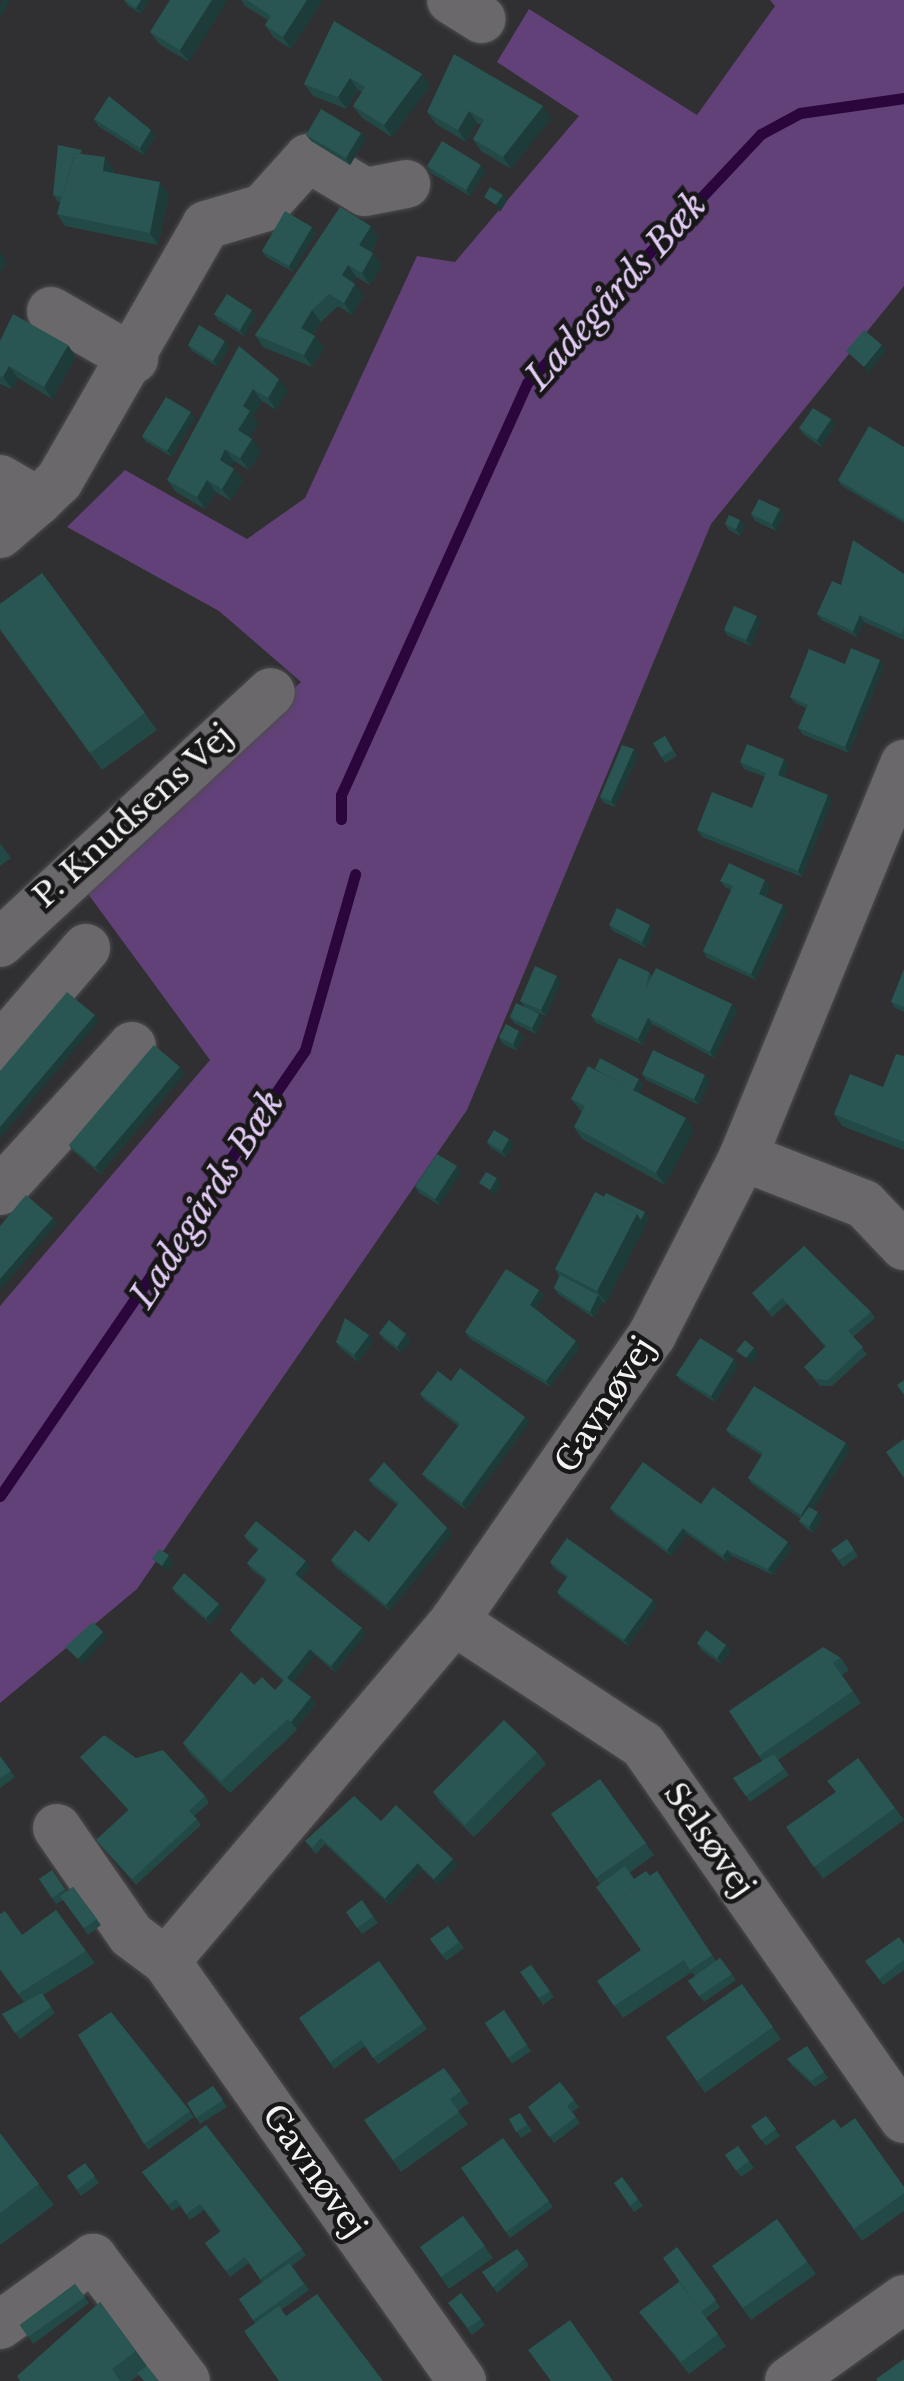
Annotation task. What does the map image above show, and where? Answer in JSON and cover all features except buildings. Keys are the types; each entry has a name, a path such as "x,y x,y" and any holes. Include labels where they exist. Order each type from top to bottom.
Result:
{"street":[{"path":"0,534 19,490 68,470 134,359 206,225 263,208 308,158 365,192 406,184"},
{"path":"51,311 134,359"},
{"name":"P. Knudsens Vej","path":"0,943 271,692"},
{"name":"Gavnøvej","path":"166,1961 454,1620 652,1335 743,1157 904,764"},
{"path":"0,1048 86,948"},
{"path":"0,1191 132,1046"},
{"path":"743,1157 864,1204 904,1246"},
{"name":"Selsøvej","path":"454,1620 643,1745 904,2120"},
{"name":"Gavnøvej","path":"57,1828 131,1935 166,1961 462,2381"},
{"path":"0,2325 93,2258 186,2381"},
{"path":"789,2381 904,2299"}],"shaded area":[{"path":"770,0 904,0 904,286 711,524 467,1110 137,1589 0,1703 0,1306 210,1060 80,883 301,682 219,611 67,527 125,470 247,539 305,498 417,256 455,262 579,116 497,62 529,9 697,115 775,6"}],"waterway":[{"name":"Ladegårds Bæk","path":"341,819 341,795 527,383 761,134 800,113 904,98"},
{"name":"Ladegårds Bæk","path":"0,1496 305,1050 355,874"}]}
